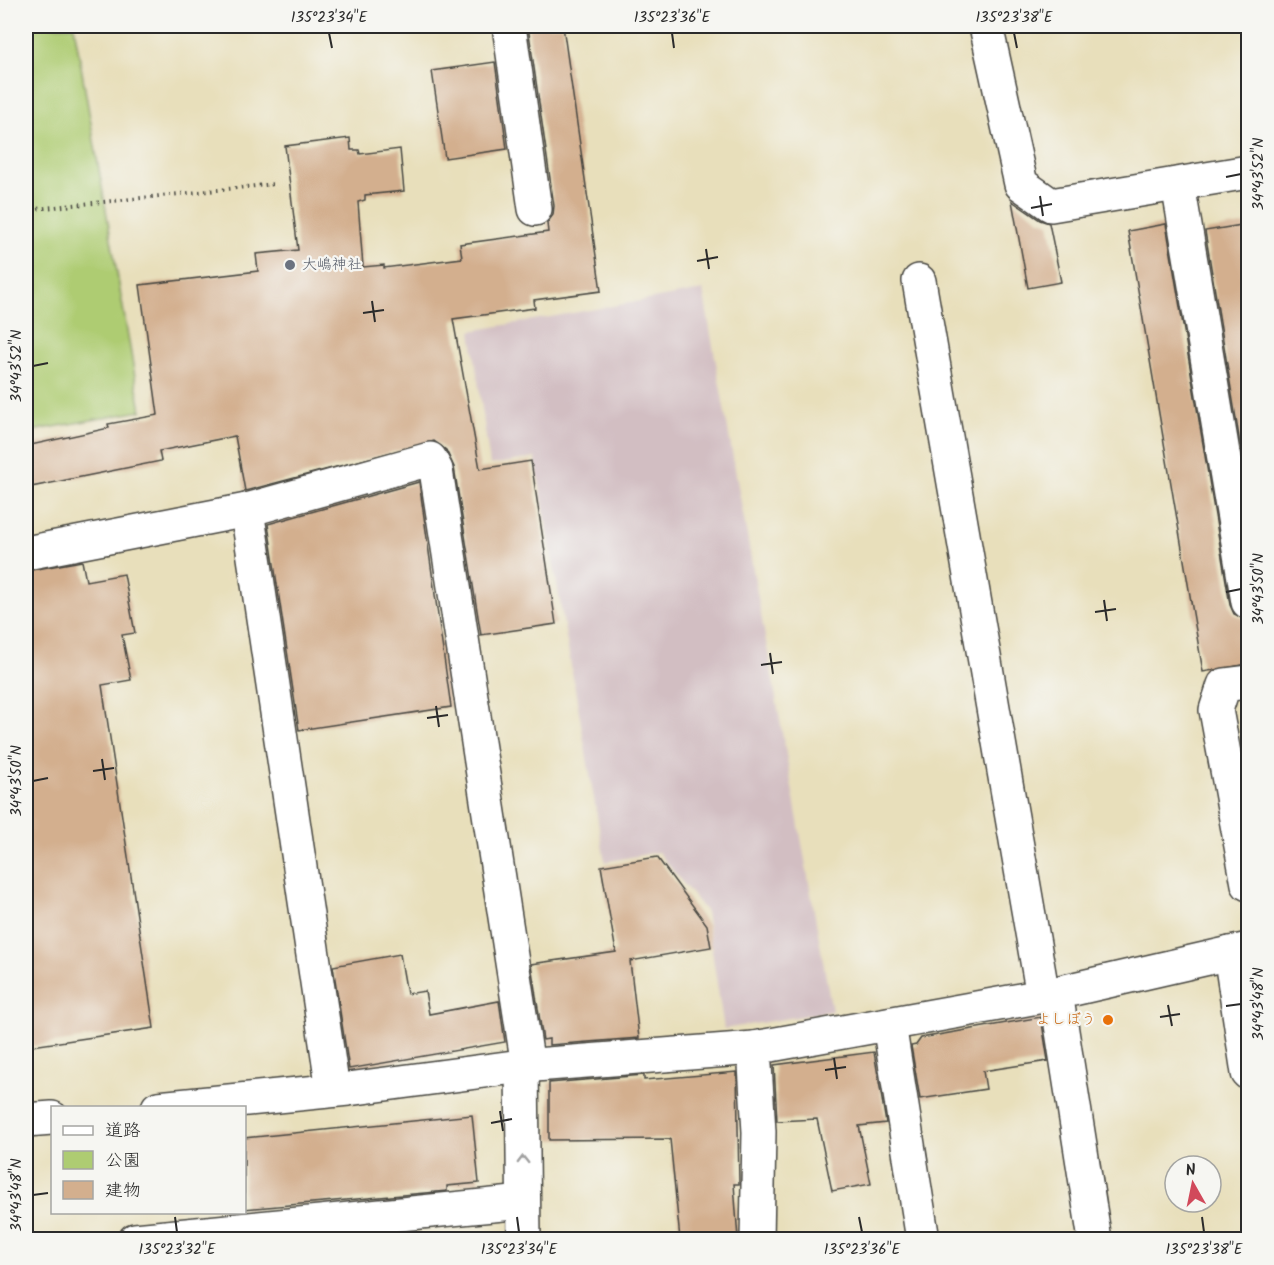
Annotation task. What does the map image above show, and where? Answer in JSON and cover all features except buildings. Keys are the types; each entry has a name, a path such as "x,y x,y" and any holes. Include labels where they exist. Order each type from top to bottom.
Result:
{"street":[{"path":"509,26 535,209"},
{"path":"986,26 1021,184 1051,205 1248,172"},
{"path":"1178,184 1248,602"},
{"path":"919,281 1095,1239"},
{"path":"26,553 247,510 445,458 436,470 525,1066 524,1239"},
{"path":"247,510 333,1090"},
{"path":"1248,681 1224,685 1216,710 1248,884"},
{"path":"168,1106 333,1090 525,1066 754,1048 1049,994 1239,951 1248,1073"},
{"path":"889,1024 923,1239"},
{"path":"754,1048 759,1132 757,1239"},
{"path":"26,1120 51,1118"},
{"path":"135,1239 523,1202"}],"path":[{"path":"26,210 275,184"}],"shaded area":[{"path":"703,290 832,1011 724,1029 706,912 658,852 605,862 535,458 490,465 471,331"}],"green space":[{"path":"26,26 74,26 141,411 26,432"}],"place":[{"name":"大嶋神社","path":"290,265"},
{"name":"よしぼう","path":"1108,1020"}]}
